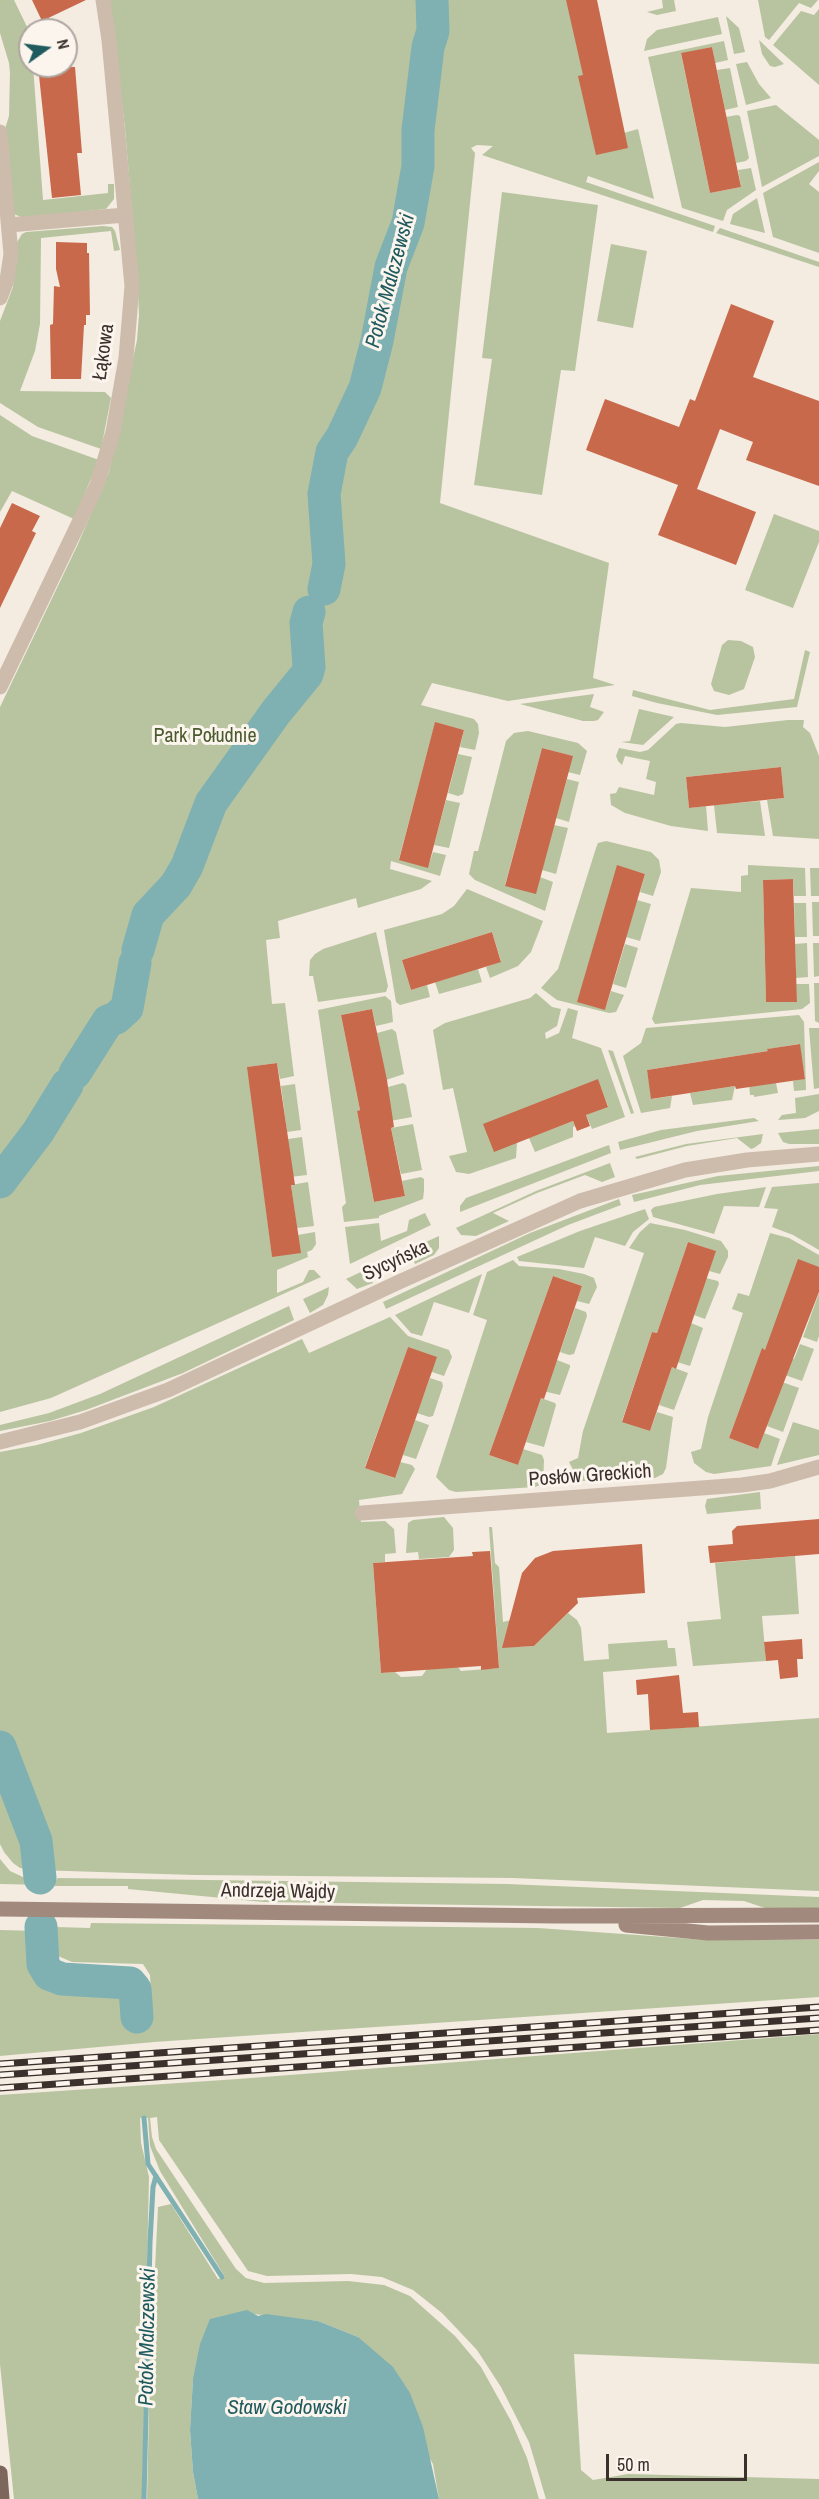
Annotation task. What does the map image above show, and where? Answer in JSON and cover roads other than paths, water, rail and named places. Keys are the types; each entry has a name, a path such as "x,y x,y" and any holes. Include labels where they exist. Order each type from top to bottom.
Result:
{"main road":[{"name":"Andrzeja Wajdy","path":"0,1909 555,1917 819,1915"},
{"name":"Andrzeja Wajdy","path":"555,1917 708,1933 819,1932"},
{"path":"0,2473 2,2499"}],"street":[{"name":"Łąkowa","path":"0,687 93,495 107,456 126,358 132,286 109,40 103,0"},
{"path":"0,132 9,225 10,267 0,298"},
{"path":"9,225 125,215"},
{"name":"Sycyńska","path":"0,1442 72,1425 168,1390 399,1282 580,1201 685,1170 747,1160 819,1154"},
{"name":"Posłów Greckich","path":"362,1513 742,1485 770,1481 819,1467"}],"water":[{"name":"Staw Godowski","path":"247,2310 258,2316 266,2314 318,2321 358,2337 393,2367 410,2393 423,2427 439,2499 198,2499 193,2472 190,2430 193,2379 200,2344 210,2319"}],"waterway":[{"name":"Potok Malczewski","path":"324,589 329,564 324,494 332,452 342,437 365,388 377,341 391,267 408,223 418,166 418,130 428,47 433,31 432,0"},
{"name":"Potok Malczewski","path":"138,950 148,915 176,885 187,866 211,803 276,712 307,674 309,667 306,623 309,612"},
{"name":"Potok Malczewski","path":"75,1073 108,1021 116,1018 127,1008 135,963"},
{"name":"Potok Malczewski","path":"0,1182 38,1132 67,1085"},
{"name":"Potok Malczewski","path":"0,1747 36,1841 40,1878"},
{"name":"Potok Malczewski","path":"41,1927 43,1964 49,1974 62,1979 130,1983 135,1989 137,2017"},
{"name":"Potok Malczewski","path":"144,2118 148,2164 222,2277"},
{"name":"Potok Malczewski","path":"144,2499 150,2242 153,2187 156,2176"}],"railway":[{"path":"0,2064 819,2007"},
{"path":"0,2075 819,2018"},
{"path":"0,2088 819,2030"}],"park label":[{"name":"Park Południe","path":"205,737"}]}
